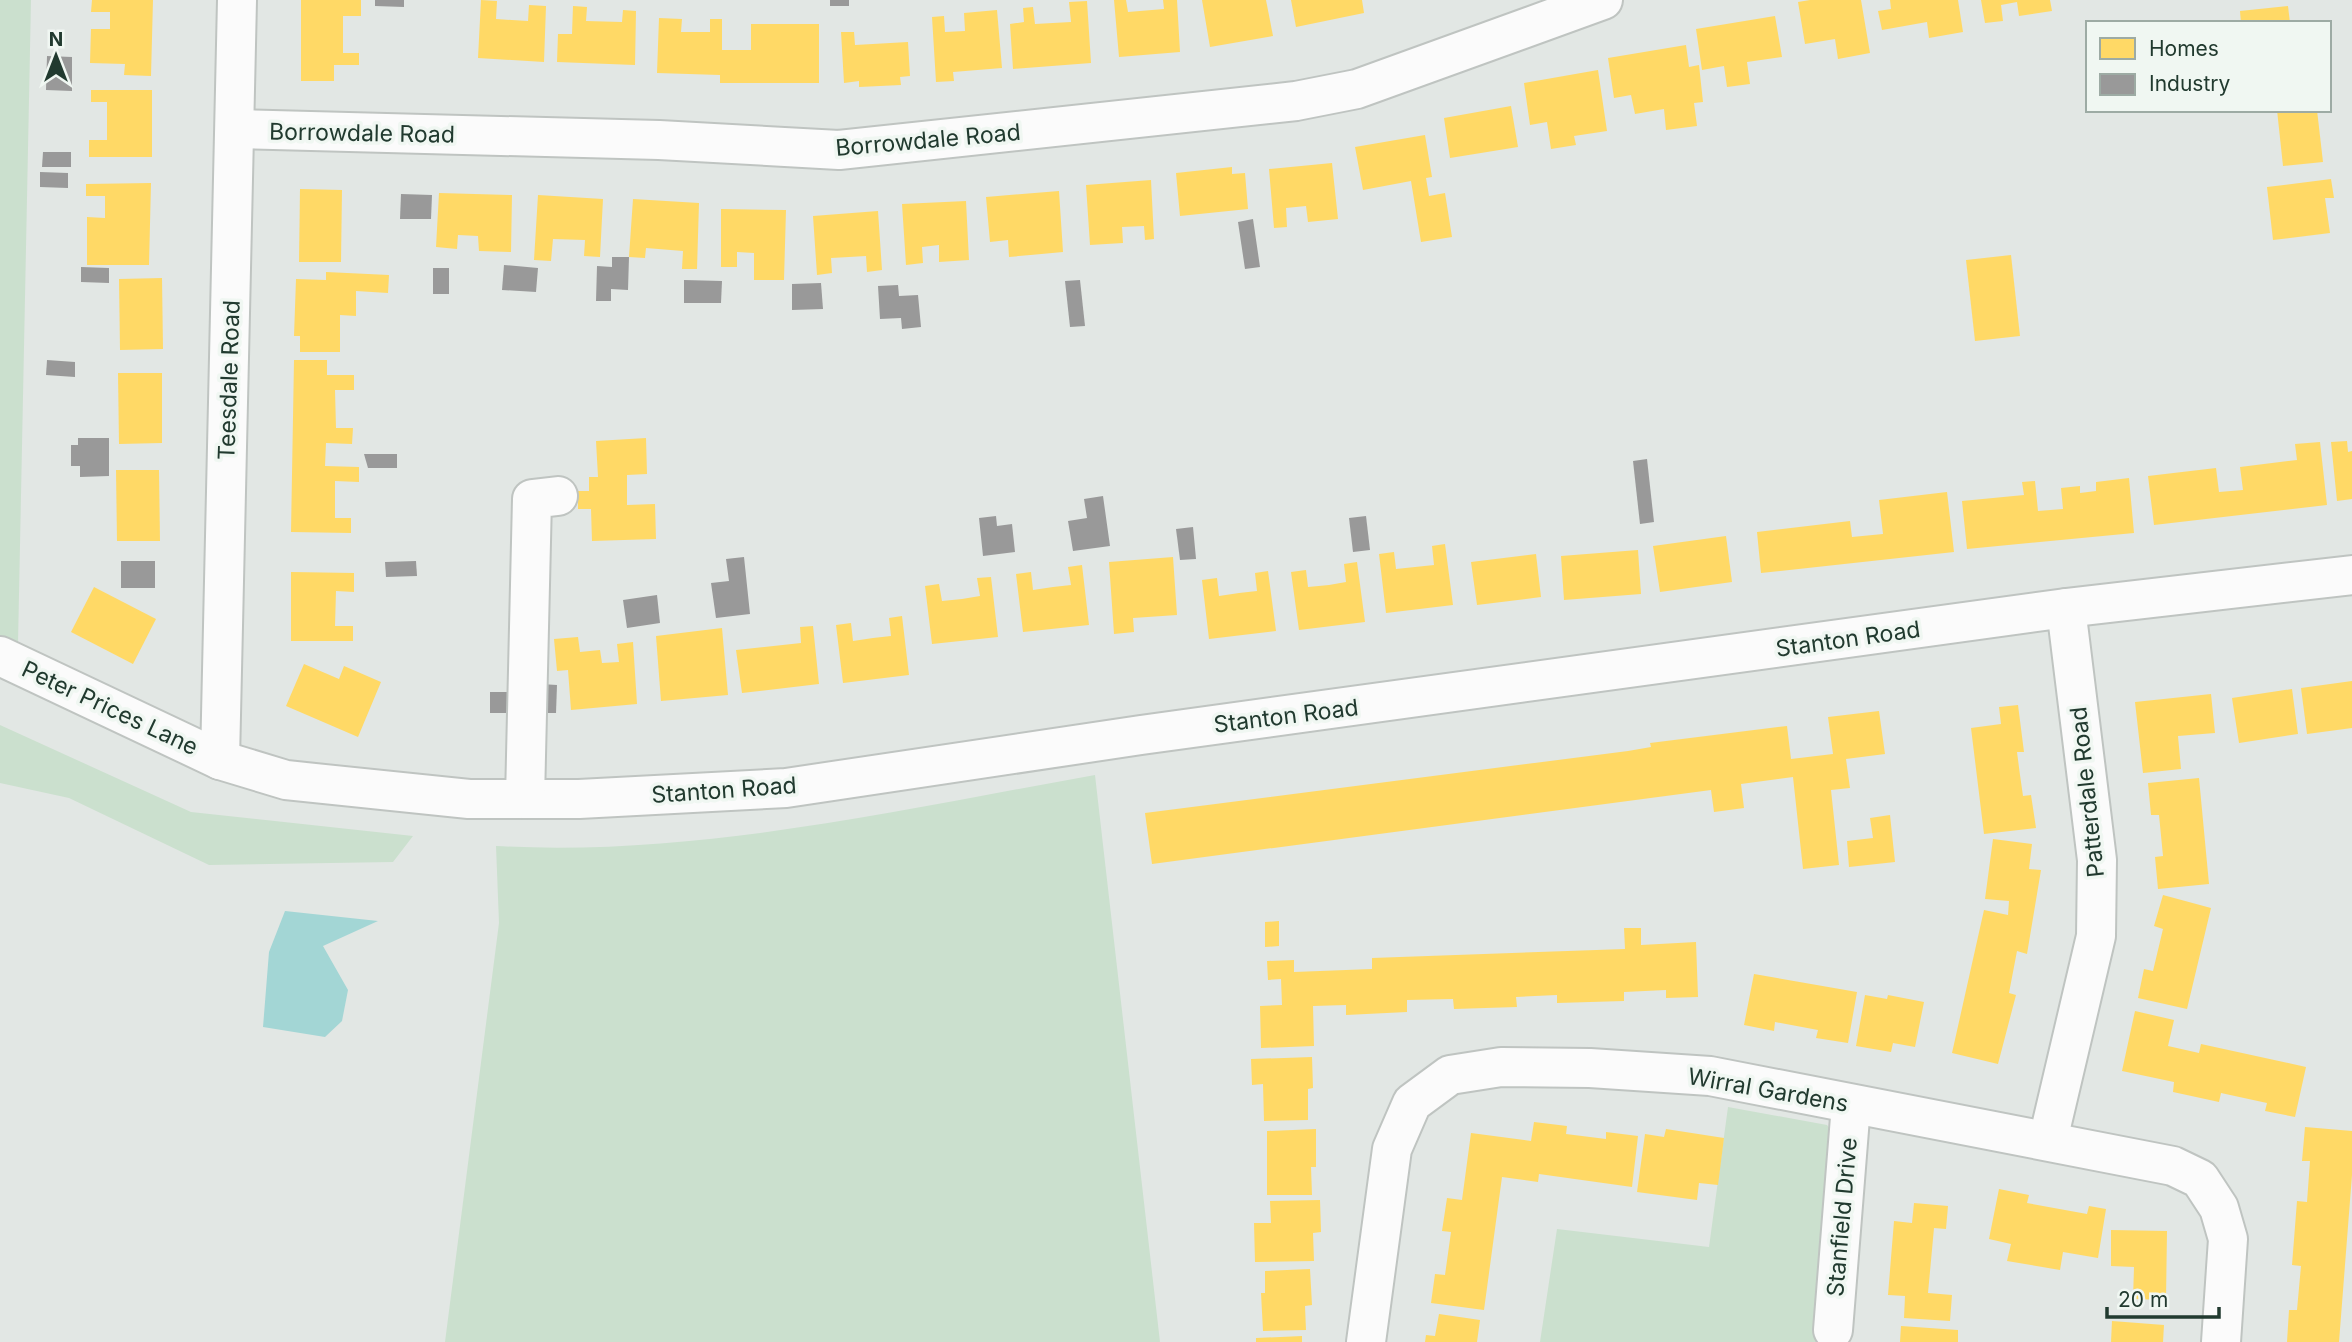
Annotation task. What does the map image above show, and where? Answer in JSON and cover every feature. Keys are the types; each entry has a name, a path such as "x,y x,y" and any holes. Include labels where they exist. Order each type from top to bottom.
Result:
{"street":[{"name":"Teesdale Road","path":"220,760 237,0"},
{"name":"Borrowdale Road","path":"235,129 853,149 1296,101 1357,89 1603,0"},
{"path":"524,799 532,499 558,496"},
{"name":"Stanton Road","path":"220,760 286,780 469,799 786,788 1141,735 2066,608 2352,575"},
{"name":"Patterdale Road","path":"2048,1140 2096,936 2097,860 2066,608"},
{"name":"Peter Prices Lane","path":"0,656 220,760"},
{"name":"Wirral Gardens","path":"1366,1342 1392,1149 1412,1103 1450,1075 1501,1067 1590,1068 1710,1076 2173,1166 2200,1179 2219,1208 2228,1240 2221,1342"},
{"name":"Stanfield Drive","path":"1833,1329 1851,1105"}],"green space":[{"path":"0,0 31,0 18,644 0,636"},
{"path":"0,725 191,812 413,836 393,862 209,865 69,798 0,783"},
{"path":"1095,775 1160,1342 445,1342 499,923 496,846 571,848 722,838 872,816"},
{"path":"1728,1107 1827,1125 1834,1134 1816,1342 1540,1342 1557,1229 1709,1247"}],"water":[{"path":"285,911 378,921 323,946 348,990 342,1021 325,1037 263,1027 269,952"}],"building: Homes":[{"path":"92,0 153,0 151,76 124,75 125,64 90,63 91,29 110,29 110,12 91,12"},
{"path":"301,0 361,0 361,16 343,16 343,53 359,53 359,65 334,65 334,81 301,81"},
{"path":"481,0 497,1 496,19 528,21 529,5 546,6 544,62 478,58"},
{"path":"1114,0 1126,0 1128,12 1164,9 1163,0 1177,0 1180,52 1119,57"},
{"path":"1202,0 1266,0 1273,36 1210,47"},
{"path":"1291,0 1362,0 1364,13 1296,27"},
{"path":"1861,0 1870,53 1838,59 1835,39 1805,44 1798,2"},
{"path":"1890,0 1958,0 1963,32 1929,38 1927,22 1882,30 1878,11 1891,9"},
{"path":"1981,0 2050,0 2052,11 2019,16 2017,2 2001,5 2003,21 1985,23"},
{"path":"1087,1 1091,63 1013,69 1010,24 1024,22 1023,8 1033,7 1035,24 1071,22 1069,2"},
{"path":"573,6 587,7 586,21 622,22 623,10 636,11 635,65 557,62 558,34 572,34"},
{"path":"2288,6 2290,21 2241,21 2240,11"},
{"path":"997,10 1002,68 953,72 954,81 936,82 932,17 944,16 945,32 965,31 964,13"},
{"path":"1775,16 1782,57 1747,62 1750,84 1727,87 1724,66 1702,70 1696,29"},
{"path":"659,18 682,19 681,32 710,32 710,19 722,19 722,50 751,50 751,24 819,24 819,83 720,83 720,75 657,73"},
{"path":"841,32 854,32 855,45 908,42 910,76 900,77 901,85 859,87 859,81 844,83"},
{"path":"1686,45 1689,67 1699,65 1703,102 1694,103 1697,126 1666,130 1664,109 1635,114 1631,95 1614,98 1608,58"},
{"path":"1598,70 1607,131 1574,136 1576,145 1551,149 1547,122 1530,125 1524,83"},
{"path":"91,90 152,90 152,157 89,157 89,140 107,140 107,102 91,102"},
{"path":"1511,106 1518,147 1450,158 1444,118"},
{"path":"2277,112 2317,112 2323,162 2283,166"},
{"path":"1425,135 1432,177 1426,178 1429,196 1445,193 1452,237 1421,242 1411,181 1363,190 1355,147"},
{"path":"1332,163 1338,219 1308,222 1306,206 1286,208 1287,227 1274,228 1269,169"},
{"path":"1232,167 1232,174 1245,173 1248,209 1180,216 1176,173"},
{"path":"2331,179 2334,198 2325,198 2330,233 2273,240 2267,187"},
{"path":"1151,180 1154,239 1145,240 1144,226 1122,227 1123,243 1090,245 1086,185"},
{"path":"151,183 149,265 87,265 87,217 105,218 105,196 86,196 86,184"},
{"path":"300,189 342,190 341,262 299,262"},
{"path":"1059,191 1063,252 1009,257 1008,240 990,242 986,197"},
{"path":"439,193 512,195 511,252 479,251 478,236 458,235 457,249 436,247"},
{"path":"538,195 603,199 600,257 584,256 585,240 553,239 551,261 534,260"},
{"path":"633,199 699,203 697,269 682,269 683,251 646,248 645,258 629,257"},
{"path":"966,201 969,260 939,262 939,245 922,247 923,263 906,265 902,204"},
{"path":"721,209 786,210 784,280 754,280 754,253 737,252 737,267 721,267"},
{"path":"878,211 882,270 867,272 866,256 831,258 832,273 817,275 813,216"},
{"path":"2011,255 2020,336 1975,341 1966,260"},
{"path":"326,272 389,275 388,293 356,291 356,316 340,315 340,352 300,352 300,336 294,336 296,279 326,280"},
{"path":"162,278 163,349 120,350 119,279"},
{"path":"294,360 327,360 327,375 354,375 354,390 335,390 336,428 353,428 352,444 326,443 325,466 359,467 359,482 335,481 335,518 351,518 351,533 291,532"},
{"path":"118,373 162,373 162,443 119,444"},
{"path":"646,438 647,474 627,475 627,505 655,504 656,539 592,541 591,509 578,509 578,491 589,491 589,477 598,477 596,441"},
{"path":"2347,441 2348,452 2352,451 2352,499 2337,501 2331,442"},
{"path":"2320,442 2327,505 2154,525 2148,476 2216,468 2219,492 2243,490 2240,467 2297,460 2295,444"},
{"path":"116,470 159,470 160,541 117,541"},
{"path":"2129,478 2134,533 1967,549 1962,501 2024,495 2022,482 2035,481 2038,511 2063,509 2061,488 2080,486 2080,493 2096,491 2096,482"},
{"path":"1947,492 1954,552 1761,573 1757,532 1850,521 1852,537 1883,534 1879,500"},
{"path":"1726,536 1732,582 1660,592 1653,546"},
{"path":"1445,544 1453,605 1386,613 1379,554 1394,552 1396,569 1434,565 1432,546"},
{"path":"1638,550 1641,594 1564,600 1561,556"},
{"path":"1536,554 1541,597 1477,605 1471,562"},
{"path":"1173,557 1177,615 1133,618 1134,632 1114,634 1109,562"},
{"path":"1357,562 1365,622 1299,630 1291,572 1306,570 1308,587 1329,585 1346,582 1344,564"},
{"path":"1082,565 1089,625 1023,632 1016,574 1031,572 1033,590 1071,585 1068,567"},
{"path":"1268,571 1276,631 1209,639 1202,580 1217,578 1219,596 1257,591 1255,573"},
{"path":"291,572 354,573 354,592 336,591 335,626 353,626 353,641 291,641"},
{"path":"991,577 998,637 932,644 925,586 939,584 942,601 962,599 980,596 977,578"},
{"path":"94,587 156,619 133,664 71,632"},
{"path":"902,616 909,675 843,683 836,625 851,623 853,641 891,636 889,618"},
{"path":"813,626 819,684 742,693 736,650 801,643 800,627"},
{"path":"722,628 728,695 661,701 656,636"},
{"path":"578,637 580,652 600,650 602,663 619,662 617,644 633,642 637,704 571,710 568,670 557,671 554,639"},
{"path":"304,664 339,679 344,666 381,682 358,737 286,706"},
{"path":"2352,681 2352,728 2307,734 2301,688"},
{"path":"2292,689 2298,734 2239,743 2232,698"},
{"path":"2211,694 2215,733 2178,736 2181,769 2143,773 2135,702"},
{"path":"2018,705 2024,752 2017,752 2023,796 2031,795 2036,828 1984,834 1971,728 2001,724 1999,707"},
{"path":"1879,711 1885,754 1846,759 1850,788 1831,790 1839,865 1803,869 1793,777 1741,784 1744,808 1714,812 1711,790 1152,864 1145,813 1628,751 1651,747 1650,743 1787,726 1791,759 1833,754 1828,717"},
{"path":"2199,778 2209,884 2158,889 2155,857 2163,856 2159,815 2151,815 2148,783"},
{"path":"1890,815 1895,862 1849,867 1847,841 1873,838 1870,818"},
{"path":"1993,839 2032,844 2029,869 2041,870 2027,954 2017,951 2009,993 2016,995 1998,1064 1952,1053 1984,910 2008,915 2009,901 1985,899"},
{"path":"2163,895 2211,908 2187,1009 2138,998 2144,969 2153,971 2163,929 2154,926"},
{"path":"1279,921 1279,946 1265,947 1265,922"},
{"path":"1624,928 1641,928 1641,945 1696,942 1698,997 1666,998 1666,990 1624,992 1624,1001 1557,1003 1557,995 1516,997 1517,1007 1454,1009 1453,999 1407,1000 1407,1012 1346,1015 1346,1005 1313,1006 1314,1046 1261,1048 1260,1006 1282,1005 1281,979 1268,980 1267,961 1294,960 1294,972 1372,969 1372,958 1625,949"},
{"path":"1754,974 1857,992 1848,1043 1816,1038 1818,1030 1775,1022 1774,1031 1744,1025"},
{"path":"1865,995 1887,999 1888,995 1924,1002 1915,1047 1893,1043 1891,1052 1856,1046"},
{"path":"2135,1011 2174,1020 2168,1046 2199,1053 2201,1044 2306,1067 2295,1117 2265,1111 2267,1103 2221,1093 2219,1102 2173,1092 2174,1082 2122,1071"},
{"path":"1312,1057 1313,1088 1308,1089 1308,1120 1264,1121 1263,1084 1252,1085 1251,1059"},
{"path":"1534,1122 1567,1126 1566,1134 1606,1139 1606,1132 1638,1136 1632,1187 1539,1174 1538,1182 1502,1177 1484,1310 1431,1303 1435,1274 1445,1275 1451,1232 1442,1231 1447,1198 1462,1200 1471,1133 1531,1141"},
{"path":"2305,1127 2352,1131 2352,1175 2339,1342 2287,1342 2289,1310 2297,1310 2301,1266 2292,1265 2297,1201 2307,1202 2310,1161 2302,1161"},
{"path":"1316,1129 1316,1167 1311,1167 1312,1195 1267,1195 1267,1131"},
{"path":"1666,1129 1724,1138 1718,1185 1699,1183 1697,1200 1637,1192 1645,1134 1664,1137"},
{"path":"1999,1189 2029,1195 2027,1203 2087,1214 2089,1206 2106,1209 2098,1258 2063,1252 2060,1270 2007,1261 2011,1244 1989,1239"},
{"path":"1320,1200 1321,1232 1313,1233 1314,1261 1255,1262 1254,1223 1271,1223 1270,1201"},
{"path":"1914,1203 1948,1206 1946,1229 1934,1228 1928,1293 1952,1295 1950,1321 1904,1318 1905,1296 1888,1295 1894,1221 1912,1223"},
{"path":"2111,1230 2167,1231 2166,1300 2133,1299 2134,1267 2111,1266"},
{"path":"1310,1269 1312,1305 1305,1306 1306,1330 1263,1331 1261,1293 1265,1293 1265,1271"},
{"path":"1439,1314 1480,1320 1477,1342 1425,1342 1426,1335 1435,1336"},
{"path":"2112,1321 2164,1325 2163,1342 2111,1342"},
{"path":"1901,1326 1958,1330 1958,1342 1900,1342"},
{"path":"1302,1336 1302,1342 1256,1342 1256,1338"}],"building: Industry":[{"path":"375,0 404,0 404,7 375,6"},
{"path":"830,0 849,0 849,6 830,6"},
{"path":"47,56 72,57 72,91 46,90"},
{"path":"43,152 71,152 71,167 42,167"},
{"path":"40,172 68,173 68,188 40,187"},
{"path":"401,194 432,195 431,219 400,219"},
{"path":"1253,219 1260,267 1245,269 1238,222"},
{"path":"612,257 629,257 628,290 611,289 611,301 596,301 597,266 612,267"},
{"path":"504,265 538,268 536,292 502,290"},
{"path":"81,267 109,268 109,283 81,282"},
{"path":"433,268 449,268 449,294 433,294"},
{"path":"684,280 722,281 721,303 684,303"},
{"path":"1080,280 1085,326 1070,327 1065,281"},
{"path":"821,283 823,309 792,310 792,284"},
{"path":"898,285 899,296 918,295 921,327 902,329 901,318 880,319 878,286"},
{"path":"47,360 75,362 75,377 46,375"},
{"path":"78,438 109,438 109,476 80,477 80,466 71,466 71,445 78,445"},
{"path":"364,454 397,454 397,468 368,468"},
{"path":"1647,459 1654,522 1640,524 1633,461"},
{"path":"1103,496 1110,546 1073,551 1068,521 1087,518 1084,499"},
{"path":"996,516 997,526 1012,524 1015,552 983,556 979,518"},
{"path":"1366,516 1370,550 1353,552 1349,518"},
{"path":"1193,527 1196,559 1180,560 1176,529"},
{"path":"744,557 750,614 716,618 711,583 729,581 726,559"},
{"path":"121,561 155,561 155,588 121,588"},
{"path":"416,561 417,576 386,577 385,562"},
{"path":"657,595 660,623 627,628 623,600"},
{"path":"541,684 557,685 556,713 540,713"},
{"path":"490,692 509,692 509,713 490,713"}]}
